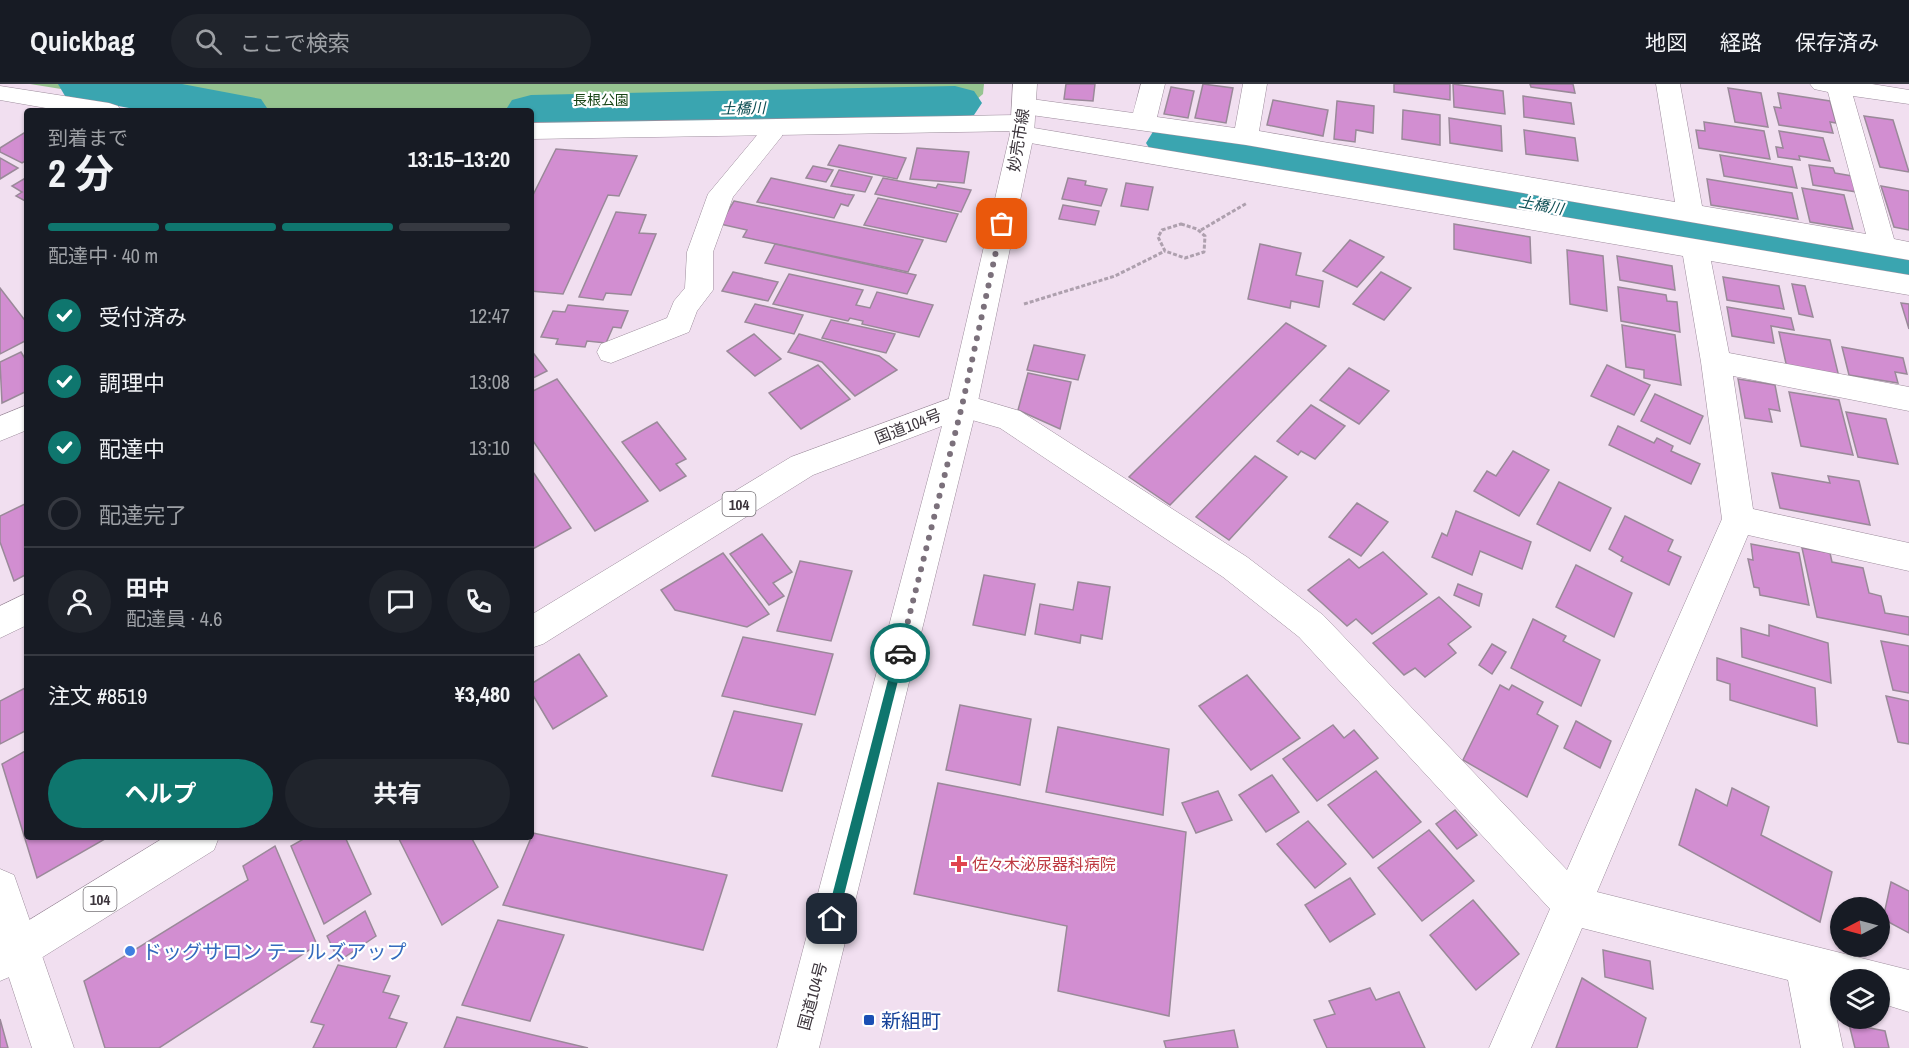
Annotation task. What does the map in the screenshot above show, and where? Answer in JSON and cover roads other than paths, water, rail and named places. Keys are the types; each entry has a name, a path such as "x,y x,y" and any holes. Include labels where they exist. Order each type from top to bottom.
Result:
{"main road":[{"path":"1143,123 1153,84"},
{"path":"1246,137 1255,84"},
{"path":"1668,84 1690,213"},
{"path":"1883,246 1833,85 1909,97"},
{"path":"0,93 91,108"},
{"path":"1023,112 1695,248 1909,285"},
{"path":"534,131 772,128 1023,112 1143,123 1246,137 1909,251"},
{"name":"妙売市線","path":"962,406 1023,112"},
{"path":"611,352 679,326 684,308 699,290 700,252 721,194 770,136 772,128"},
{"path":"1510,1048 1574,906 1738,519 1716,362 1695,248"},
{"path":"1716,362 1909,399"},
{"path":"962,406 1009,419 1235,567 1311,626 1574,906 1830,971"},
{"name":"国道104号","path":"534,631 802,466 962,406"},
{"name":"国道104号","path":"798,1048 962,406"},
{"path":"0,429 24,418"},
{"path":"1738,519 1909,557"},
{"path":"0,623 24,610"},
{"name":"104","path":"11,954 195,840"},
{"path":"0,889 11,954 53,1048"},
{"path":"1805,964 1822,1048"},
{"path":"1890,986 1909,991"}],"waterway":[{"name":"土橋川","path":"84,84 224,108"},
{"name":"土橋川","path":"534,112 955,103"},
{"name":"土橋川","path":"1174,143 1909,267"}],"place":[{"name":"佐々木泌尿器科病院","path":"959,864"},
{"name":"ドッグサロン テールズアップ","path":"130,951"},
{"name":"新組町","path":"869,1020"}],"park label":[{"name":"長根公園","path":"601,100"}]}
